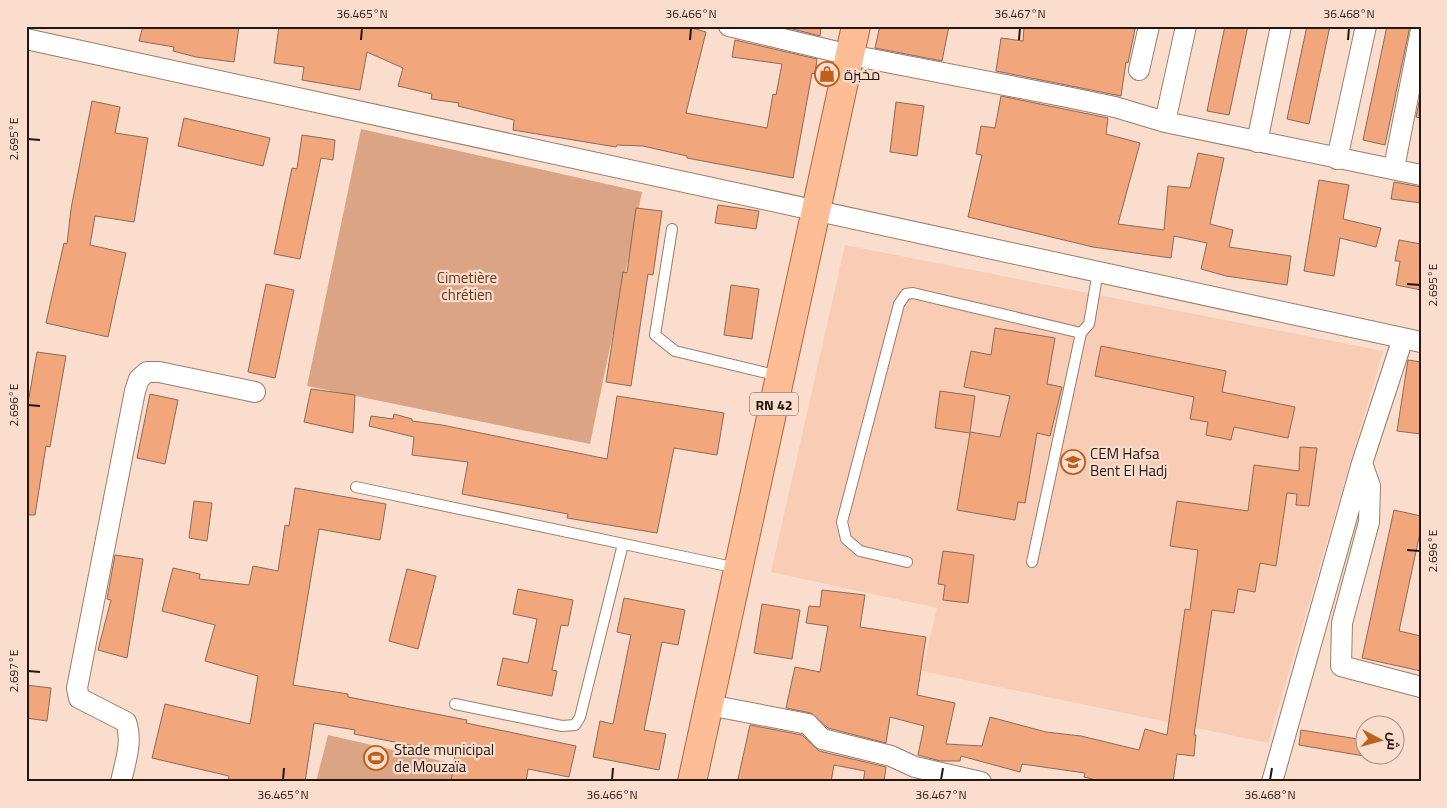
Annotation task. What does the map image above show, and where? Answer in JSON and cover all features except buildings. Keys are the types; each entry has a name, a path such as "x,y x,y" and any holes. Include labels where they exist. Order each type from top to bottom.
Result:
{"main road":[{"name":"RN 42","path":"692,782 856,26"}],"street":[{"path":"729,26 850,55 1115,107 1165,122 1421,175"},
{"path":"1139,70 1149,26"},
{"path":"1165,122 1186,26"},
{"path":"1257,142 1281,26"},
{"path":"1337,159 1366,26"},
{"path":"1394,168 1421,30"},
{"path":"26,39 1412,340 1362,463 1272,782"},
{"path":"121,782 129,746 129,732 126,722 79,698 77,688 135,391 140,379 147,372 159,372 255,392"},
{"path":"1362,463 1370,486 1369,522 1342,623 1341,666 1421,687"},
{"path":"709,705 808,724 822,739 891,756 915,767 981,782"}],"lane":[{"path":"672,229 655,335 675,351 780,376"},
{"path":"1032,562 1081,333 1089,324 1098,271"},
{"path":"906,562 860,551 846,540 842,522 894,319 899,304 906,294 913,293 1081,333"},
{"path":"356,487 738,568"},
{"path":"455,704 562,726 575,725 580,718 624,544"}],"shaded area":[{"name":"CEM Hafsa Bent El Hadj","path":"845,245 1383,351 1268,743 922,671 937,608 771,572"}],"green space":[{"name":"Cimetière chrétien","path":"361,129 642,192 590,444 307,386"},
{"name":"Stade municipal de Mouzaïa","path":"328,735 533,782 316,782"}],"place":[{"name":"مخبزة","path":"827,74"},
{"name":"CEM Hafsa Bent El Hadj","path":"1073,462"},
{"name":"Stade municipal de Mouzaïa","path":"376,758"}]}
